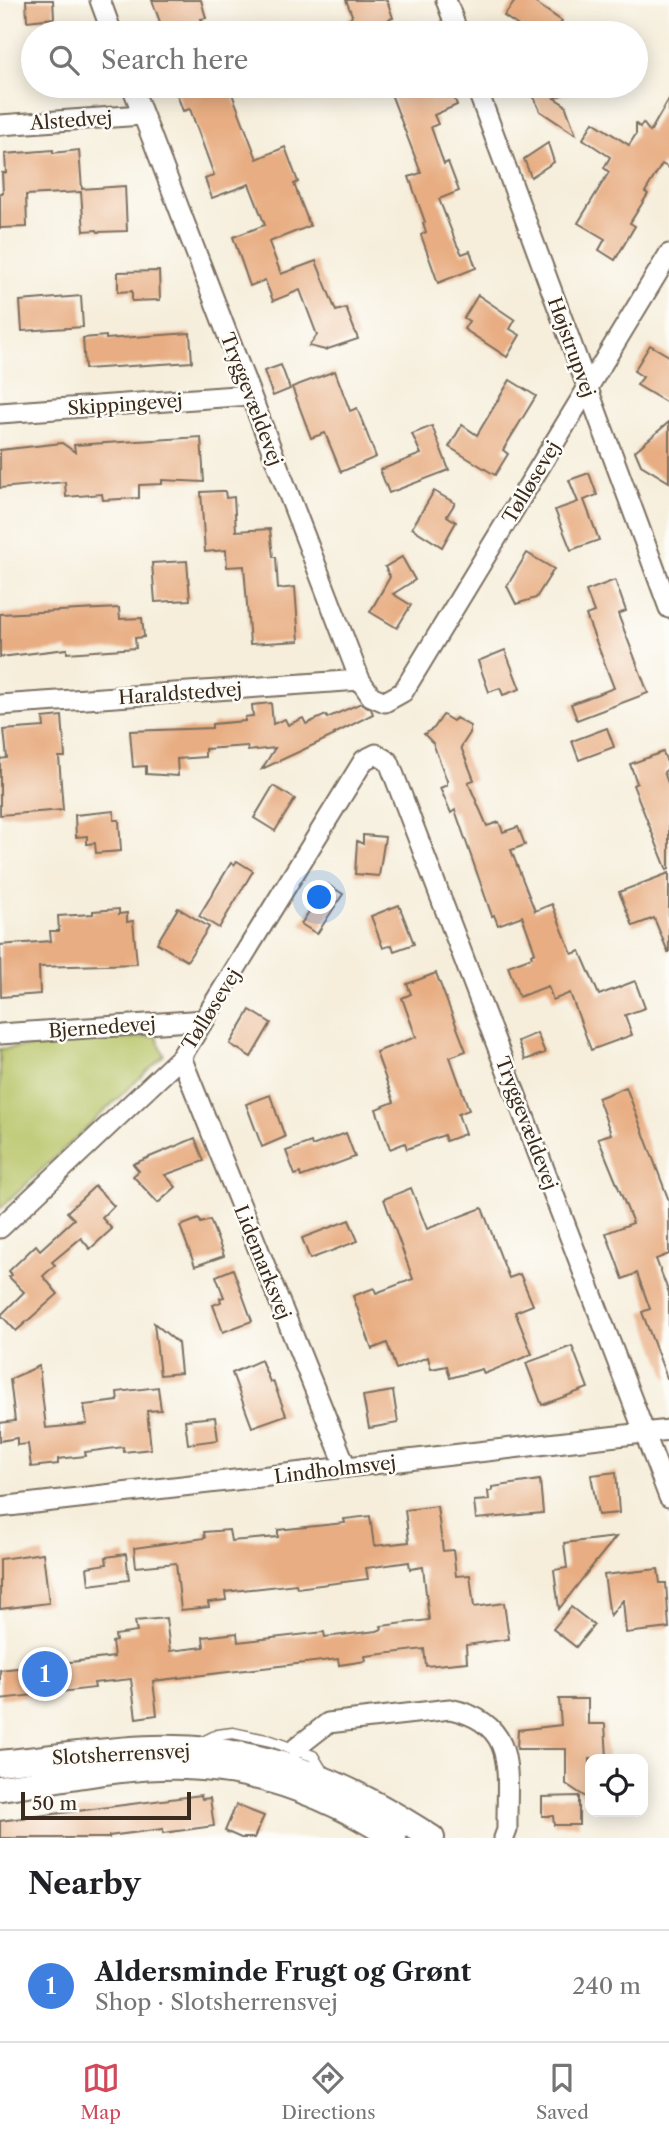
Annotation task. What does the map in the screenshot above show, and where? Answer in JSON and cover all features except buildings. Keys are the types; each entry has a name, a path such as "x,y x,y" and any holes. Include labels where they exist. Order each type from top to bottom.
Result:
{"street":[{"path":"100,0 108,21"},
{"path":"446,0 454,21"},
{"name":"Tryggevældevej","path":"136,98 360,680 371,696 385,702"},
{"name":"Højstrupvej","path":"480,98 669,608"},
{"name":"Alstedvej","path":"0,125 142,115"},
{"name":"Tølløsevej","path":"385,702 403,692 669,254"},
{"name":"Skippingevej","path":"0,413 250,395"},
{"name":"Haraldstedvej","path":"0,705 360,680"},
{"name":"Tryggevældevej","path":"376,754 389,762 669,1497"},
{"name":"Tølløsevej","path":"0,1228 181,1057 364,760 376,754"},
{"name":"Bjernedevej","path":"0,1034 205,1020"},
{"name":"Lidemarksvej","path":"181,1057 346,1467"},
{"name":"Lindholmsvej","path":"0,1507 669,1430"},
{"path":"296,1748 328,1723 450,1709 468,1713 483,1720 495,1731 503,1744 507,1830 504,1838"},
{"name":"Slotsherrensvej","path":"0,1763 152,1748 226,1751 295,1767 327,1779 368,1798 432,1838"},
{"name":"Slotsherrensvej","path":"0,1788 136,1769 184,1767 236,1771 283,1783 323,1798 363,1818 394,1838"}],"lane":[{"path":"191,1748 217,1735 233,1733 271,1741 313,1756 327,1779"}],"green space":[{"path":"156,1036 164,1055 0,1209 0,1049"}],"place":[{"name":"Aldersminde Frugt og Grønt","path":"45,1674"}]}
